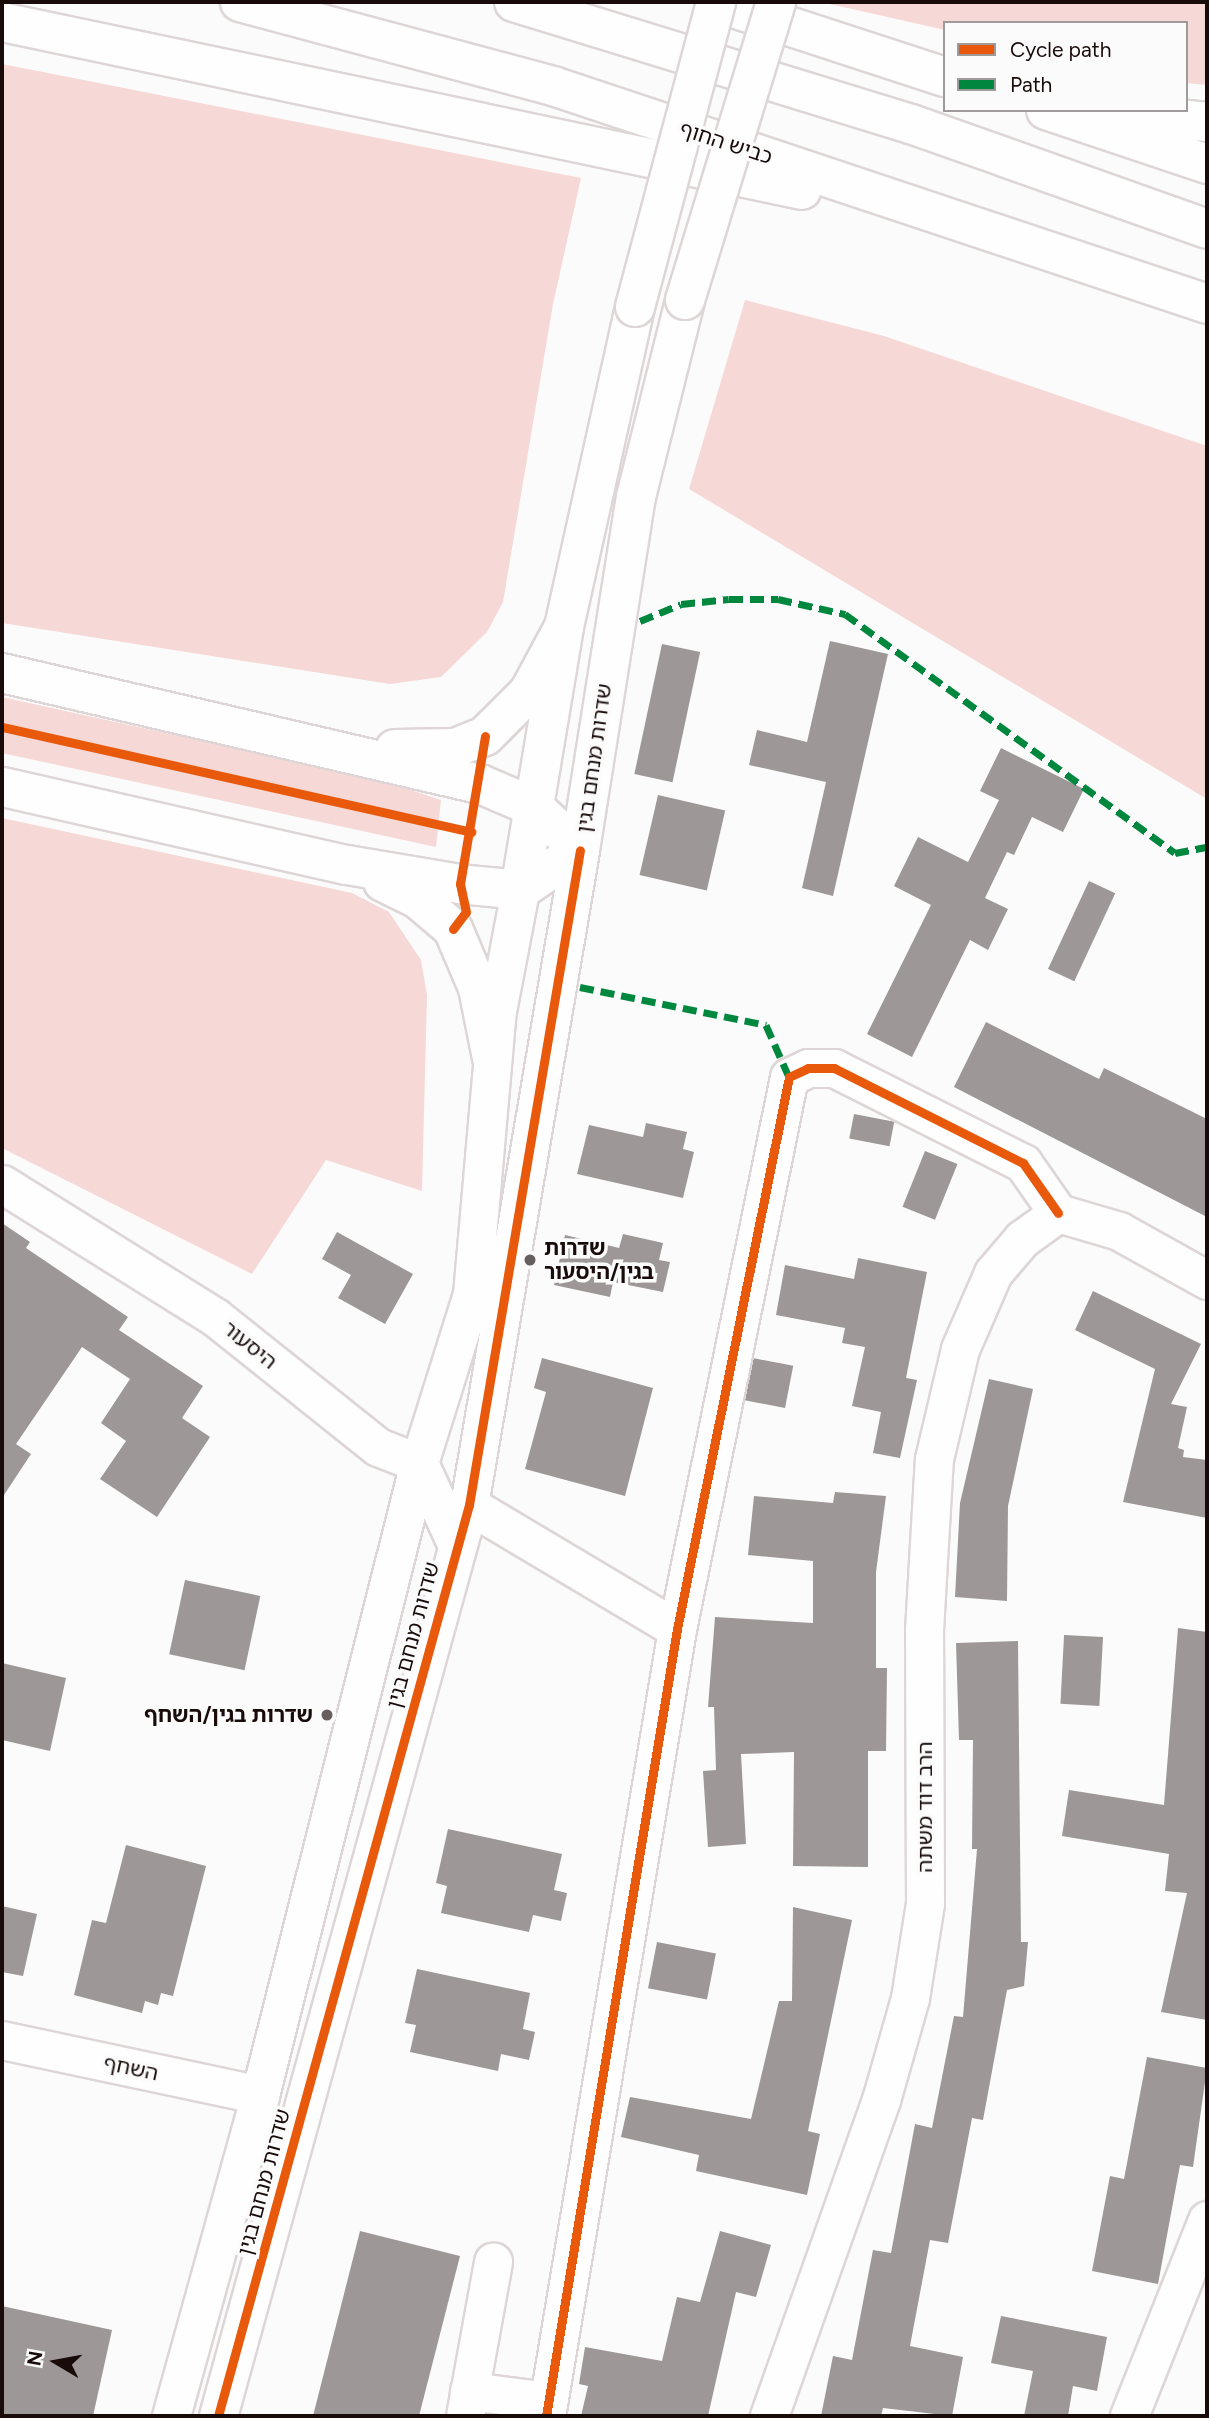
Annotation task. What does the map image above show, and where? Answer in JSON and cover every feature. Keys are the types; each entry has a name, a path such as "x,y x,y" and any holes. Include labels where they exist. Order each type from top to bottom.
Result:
{"main road":[{"name":"כביש החוף","path":"240,2 552,86 989,229 1207,304"},
{"path":"514,2 911,124 1207,229"},
{"path":"715,2 939,74"},
{"name":"שדרות מנחם בגין","path":"520,890 564,627 635,307 715,2"},
{"name":"שדרות מנחם בגין","path":"580,850 636,497 685,300 776,2"},
{"path":"2,22 76,40 989,229"},
{"path":"2,29 76,40"},
{"path":"1052,112 1207,164"},
{"path":"1120,112 1207,122"},
{"path":"314,741 419,751 455,748 485,736 529,692 564,627"},
{"path":"2,673 314,741 480,783 534,807 580,850 520,890 346,865 2,787"},
{"path":"346,865 418,899 453,929 478,988 492,1058"}],"street":[{"name":"שדרות מנחם בגין","path":"218,2416 456,1543 469,1505 580,850"},
{"name":"שדרות מנחם בגין","path":"171,2416 260,2095 419,1463 464,1330 478,1263 492,1058 520,890"},
{"path":"493,2262 467,2403 547,2409 677,1629 789,1077 808,1068 846,1073 1023,1163 1058,1213 1119,1231 1207,1280"},
{"name":"היסעור","path":"2,1184 215,1317 378,1447 419,1463"},
{"name":"הרב דוד משתה","path":"769,2416 881,2100 909,1998 925,1903 924,1630 934,1459 957,1361 993,1273 1022,1239 1058,1213"},
{"path":"419,1463 456,1543"},
{"path":"469,1505 677,1629"},
{"name":"השחף","path":"2,2040 260,2095"},
{"path":"1129,2416 1207,2220"}],"shaded area":[{"path":"821,2 1207,2 1207,85 1188,83 1188,21 943,21 943,30"},
{"path":"2,64 581,178 553,304 503,602 487,632 441,677 390,684 2,623"},
{"path":"745,300 884,336 1207,446 1207,799 689,489"},
{"path":"2,697 383,781 441,800 436,847 2,753"},
{"path":"2,818 352,893 389,912 421,960 427,995 422,1191 326,1160 252,1274 2,1148"}],"building":[{"path":"830,641 888,654 833,896 802,888 826,782 749,765 757,730 807,742"},
{"path":"662,644 700,652 672,782 634,774"},
{"path":"1001,748 1084,789 1063,832 1032,817 1014,855 1007,852 985,898 1008,909 988,950 970,940 912,1057 867,1034 931,905 894,886 918,837 968,862 999,800 980,791"},
{"path":"658,795 725,811 707,890 640,875"},
{"path":"1089,881 1115,893 1074,981 1048,969"},
{"path":"986,1022 1099,1079 1104,1068 1207,1119 1207,1217 954,1087"},
{"path":"854,1114 894,1122 889,1146 849,1139"},
{"path":"646,1123 687,1132 683,1149 694,1152 683,1198 577,1174 589,1125 643,1137"},
{"path":"925,1151 957,1164 935,1220 903,1207"},
{"path":"2,1223 30,1242 26,1248 128,1317 119,1330 203,1386 182,1418 210,1437 157,1517 100,1479 126,1441 101,1423 130,1379 82,1347 16,1444 31,1454 2,1498"},
{"path":"337,1232 413,1274 385,1324 338,1298 351,1275 322,1259"},
{"path":"623,1234 663,1243 659,1260 670,1262 663,1292 613,1282 610,1297 554,1285 565,1235 619,1248"},
{"path":"858,1258 927,1272 906,1378 917,1380 900,1458 873,1453 881,1412 852,1406 865,1347 842,1343 845,1328 776,1315 785,1265 854,1279"},
{"path":"1093,1291 1201,1344 1171,1404 1187,1407 1178,1448 1184,1450 1183,1457 1207,1460 1207,1518 1123,1502 1155,1369 1075,1330"},
{"path":"542,1358 653,1388 625,1496 525,1469 546,1392 534,1388"},
{"path":"753,1358 793,1366 785,1408 745,1400"},
{"path":"989,1379 1033,1389 1008,1506 1007,1601 955,1597 960,1503"},
{"path":"835,1492 886,1496 876,1572 876,1668 887,1668 886,1751 868,1751 868,1867 793,1866 794,1752 741,1754 746,1844 708,1847 703,1771 716,1770 714,1707 708,1707 715,1617 813,1623 813,1561 748,1555 754,1496 833,1503"},
{"path":"185,1580 260,1596 245,1670 169,1654"},
{"path":"1178,1628 1207,1632 1207,2020 1161,2012 1187,1893 1165,1891 1169,1854 1062,1836 1069,1790 1164,1805"},
{"path":"1064,1635 1103,1637 1099,1706 1060,1704"},
{"path":"1018,1641 1021,1942 1028,1942 1024,1986 1007,1990 983,2120 972,2118 948,2243 930,2240 910,2346 963,2357 952,2416 883,2408 881,2416 821,2416 833,2356 852,2360 873,2250 891,2253 915,2124 932,2128 954,2016 963,2017 977,1849 972,1849 973,1740 959,1740 956,1643"},
{"path":"2,1663 66,1678 50,1751 2,1740"},
{"path":"448,1829 562,1854 554,1890 567,1893 561,1921 533,1915 529,1932 441,1913 447,1886 436,1883"},
{"path":"126,1845 206,1866 173,1996 161,1993 158,2005 145,2001 142,2013 74,1995 92,1920 106,1923"},
{"path":"2,1906 37,1914 23,1976 2,1972"},
{"path":"793,1907 852,1920 808,2131 820,2134 807,2195 696,2171 699,2155 621,2137 630,2097 751,2119 779,2001 792,2001"},
{"path":"657,1942 716,1953 707,2000 648,1988"},
{"path":"417,1969 530,1993 523,2029 535,2032 529,2060 501,2054 498,2071 410,2052 416,2025 405,2023"},
{"path":"1147,2057 1207,2068 1193,2167 1180,2165 1158,2284 1092,2271 1110,2176 1124,2179"},
{"path":"360,2231 460,2256 419,2416 313,2416"},
{"path":"720,2231 771,2245 756,2297 736,2292 708,2416 581,2416 588,2386 579,2384 585,2347 662,2361 677,2297 700,2302"},
{"path":"2,2306 112,2330 93,2416 2,2416"},
{"path":"1001,2316 1107,2337 1097,2391 1073,2386 1068,2416 1024,2416 1033,2371 991,2363"}],"marked path":[{"path":"640,621 681,604 729,599 778,599 845,614 1175,853 1207,847"},
{"path":"580,987 766,1025 789,1077"}],"cycle path":[{"path":"2,727 471,832"},
{"path":"453,929 466,912 460,884 485,736"},
{"path":"218,2416 469,1505 580,850"},
{"path":"546,2416 677,1629 789,1077 808,1068 834,1068 1023,1163 1058,1213"}],"place":[{"name":"שדרות בגין/היסעור","path":"530,1260"},
{"name":"שדרות בגין/השחף","path":"327,1715"}]}
